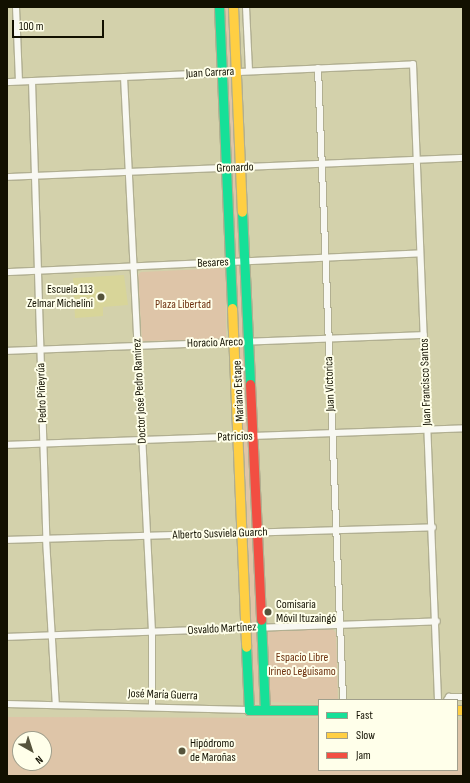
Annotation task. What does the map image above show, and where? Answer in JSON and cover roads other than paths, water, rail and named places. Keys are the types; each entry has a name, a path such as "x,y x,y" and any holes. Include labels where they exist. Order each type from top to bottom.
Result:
{"street":[{"path":"16,7 19,82"},
{"name":"Mariano Estape","path":"219,7 249,710"},
{"name":"Mariano Estape","path":"233,7 246,261 248,342 265,710"},
{"path":"246,7 249,71"},
{"name":"Juan Carrara","path":"7,82 413,64"},
{"name":"Juan Francisco Santos","path":"413,64 437,621 438,699"},
{"name":"Juan Victorica","path":"318,68 343,699"},
{"name":"Doctor José Pedro Ramírez","path":"124,77 130,172 133,266 152,632 152,706"},
{"name":"Pedro Piñeyrúa","path":"32,81 46,539 56,705"},
{"name":"Gronardo","path":"7,177 463,158"},
{"name":"Besares","path":"7,272 420,253"},
{"name":"Horacio Areco","path":"7,351 424,335"},
{"name":"Patricios","path":"7,445 463,428"},
{"name":"Alberto Susviela Guarch","path":"7,540 433,527"},
{"name":"Osvaldo Martínez","path":"7,637 152,632 262,626 437,621"},
{"path":"452,699 463,697"},
{"name":"José María Guerra","path":"7,704 152,706 249,710 318,710"}],"place":[{"name":"Escuela 113 Zelmar Michelini","path":"101,297"},
{"name":"Comisaria Móvil Ituzaingó","path":"268,612"},
{"name":"Hipódromo de Maroñas","path":"182,751"}],"park label":[{"name":"Plaza Libertad","path":"183,305"},
{"name":"Espacio Libre Irineo Leguisamo","path":"302,665"}]}
